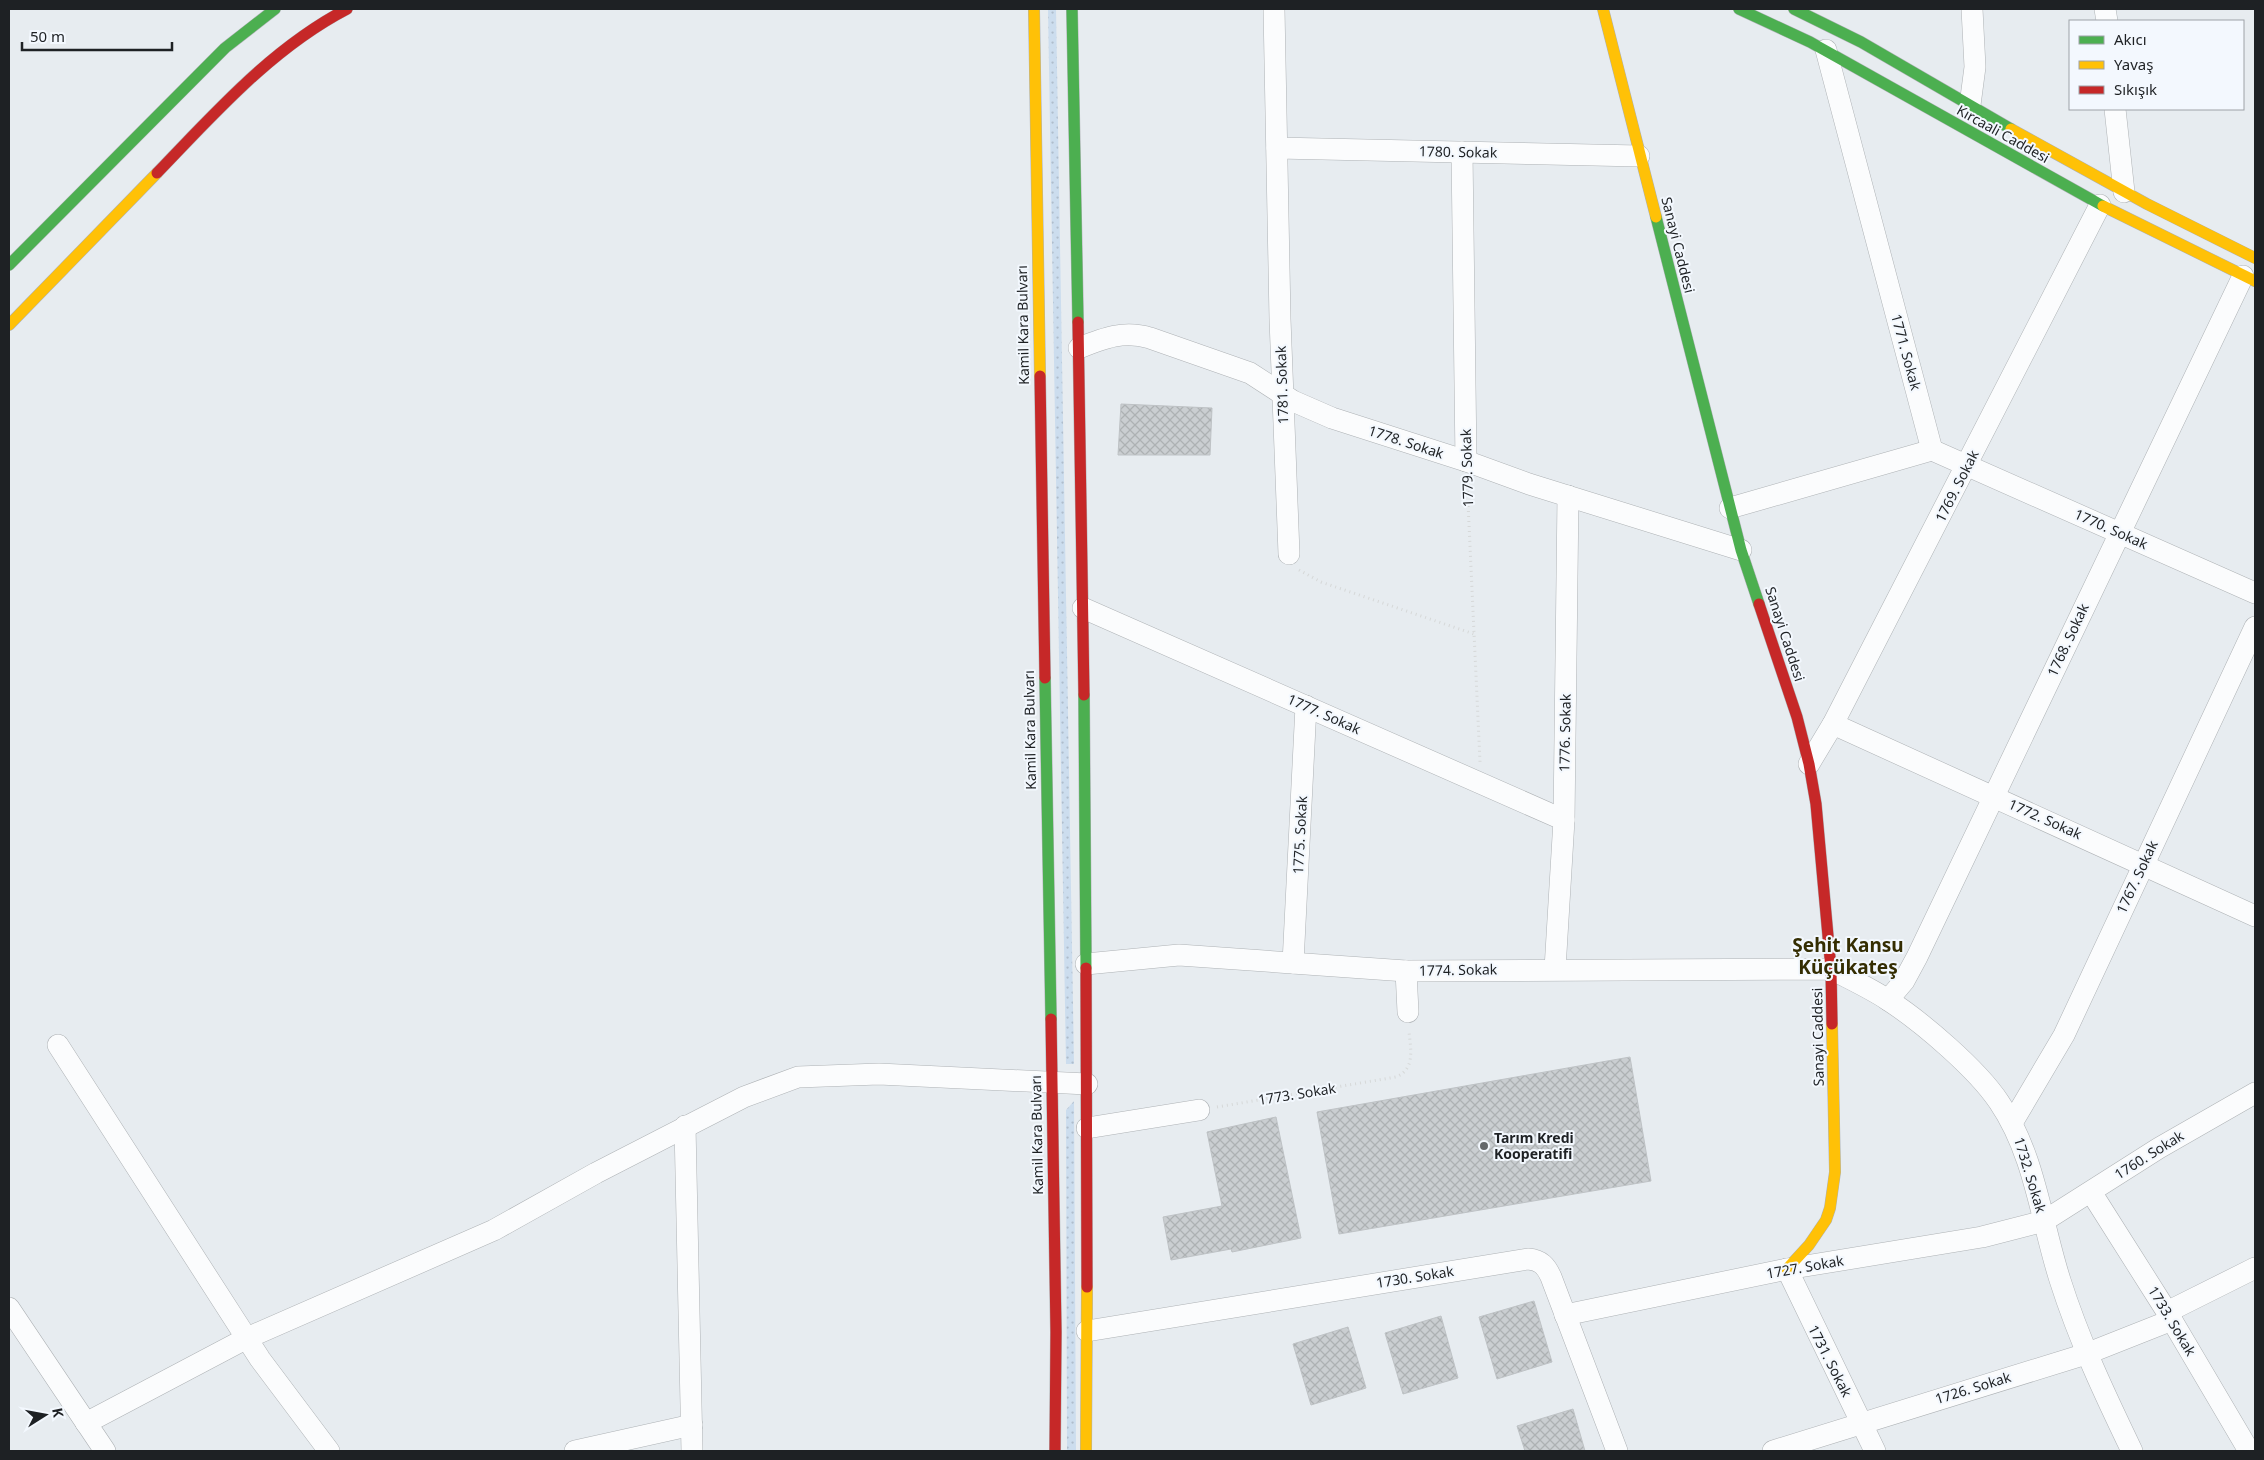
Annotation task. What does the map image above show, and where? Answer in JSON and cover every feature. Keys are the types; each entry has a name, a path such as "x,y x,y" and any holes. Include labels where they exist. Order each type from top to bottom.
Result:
{"main road":[{"path":"9,265 225,48 274,9"},
{"path":"9,325 130,198 270,60 298,37 347,9"},
{"path":"1021,9 1034,27"},
{"name":"Kamil Kara Bulvarı","path":"1034,9 1056,1332 1055,1451"},
{"path":"1072,9 1083,608 1087,1084 1086,1451"},
{"name":"Sanayi Caddesi","path":"1603,9 1741,550 1797,717 1809,764 1816,804 1831,969 1836,1172 1830,1208 1818,1233 1786,1270"},
{"name":"Kırcaali Caddesi","path":"1739,9 1826,50 2100,205 2251,272"},
{"name":"Kırcaali Caddesi","path":"1794,9 1857,41 2124,192 2198,231 2251,272"}],"street":[{"name":"1781. Sokak","path":"1274,9 1282,392 1288,554"},
{"path":"1970,105 1975,67 1972,9"},
{"name":"1771. Sokak","path":"1826,50 1932,450"},
{"path":"2116,110 2124,192"},
{"name":"1780. Sokak","path":"1277,148 1639,156"},
{"name":"1779. Sokak","path":"1462,152 1466,461"},
{"name":"1769. Sokak","path":"1809,764 1833,724 1967,467 2100,205"},
{"name":"1768. Sokak","path":"1888,1000 1904,981 1914,964 2119,532 2251,272"},
{"name":"1778. Sokak","path":"1079,348 1110,336 1138,334 1250,373 1306,408 1332,418 1568,496 1741,550"},
{"path":"1730,508 1932,450"},
{"name":"1770. Sokak","path":"1932,450 2255,593"},
{"name":"1776. Sokak","path":"1555,969 1564,820 1568,496"},
{"name":"1777. Sokak","path":"1083,608 1564,820"},
{"name":"1767. Sokak","path":"2012,1122 2064,1035 2255,628"},
{"name":"1775. Sokak","path":"1293,963 1306,706"},
{"name":"1772. Sokak","path":"1833,724 2255,916"},
{"name":"1774. Sokak","path":"1086,964 1179,955 1406,971 1831,969"},
{"name":"1732. Sokak","path":"1831,969 1888,1000 1956,1055 1998,1100 2012,1122 2026,1156 2060,1280 2086,1354 2132,1451"},
{"path":"1406,971 1408,1012"},
{"path":"58,1045 247,1338 329,1451"},
{"path":"86,1423 247,1338 494,1230 686,1126 744,1097 798,1078 879,1074 1087,1084"},
{"name":"1760. Sokak","path":"2044,1221 2168,1143 2255,1093"},
{"path":"1087,1128 1199,1110"},
{"path":"686,1126 692,1451"},
{"name":"1733. Sokak","path":"2091,1192 2170,1316 2249,1451"},
{"name":"1727. Sokak","path":"1566,1315 1786,1270 1982,1237 2044,1221"},
{"name":"1730. Sokak","path":"1087,1330 1528,1259 1542,1262 1566,1315 1617,1451"},
{"name":"1726. Sokak","path":"1773,1451 2086,1354 2170,1316 2255,1268"},
{"name":"1731. Sokak","path":"1786,1270 1875,1451"},
{"path":"9,1308 105,1451"},
{"path":"574,1451 692,1425"}],"path":[{"name":"1779. Sokak","path":"1466,461 1480,784"},
{"path":"1288,554 1292,566 1321,582 1474,634"},
{"name":"1773. Sokak","path":"1199,1110 1396,1077 1404,1074 1410,1064 1411,1054 1408,1012"}],"shaded area":[{"path":"1048,9 1056,9 1074,1064 1066,1064"},
{"path":"1074,1101 1076,1451 1067,1451 1066,1110"}],"building":[{"path":"1121,404 1212,408 1210,455 1118,455"},
{"name":"Tarım Kredi Kooperatifi","path":"1630,1057 1651,1181 1339,1234 1317,1112"},
{"path":"1276,1117 1301,1238 1232,1252 1231,1249 1171,1260 1163,1217 1222,1206 1207,1132"},
{"path":"1534,1301 1552,1362 1497,1379 1479,1317"},
{"path":"1441,1316 1458,1378 1403,1394 1385,1333"},
{"path":"1348,1327 1366,1388 1311,1405 1293,1344"},
{"path":"1573,1409 1585,1451 1525,1451 1517,1426"}],"traffic: fast":[{"path":"9,265 225,48 275,9"},
{"path":"1072,9 1078,322"},
{"path":"1739,9 1810,42 2103,206"},
{"path":"1794,9 1861,42 2011,129"},
{"path":"1656,217 1741,550 1759,604"},
{"path":"1045,678 1051,1019"},
{"path":"1084,695 1086,968"}],"traffic: slow":[{"path":"1034,9 1040,376"},
{"path":"1603,9 1656,217"},
{"path":"2011,129 2147,204 2255,258"},
{"path":"9,325 157,173"},
{"path":"2103,206 2255,281"},
{"path":"1787,1269 1809,1245 1826,1220 1830,1208 1835,1172 1832,1024"},
{"path":"1086,1451 1087,1287"}],"traffic: jam":[{"path":"157,173 223,105 269,62 320,25 347,9"},
{"path":"1078,322 1084,695"},
{"path":"1040,376 1045,678"},
{"path":"1759,604 1797,717 1809,764 1816,804 1831,969 1832,1024"},
{"path":"1086,968 1087,1287"},
{"path":"1051,1019 1056,1332 1055,1451"}],"place":[{"name":"Tarım Kredi Kooperatifi","path":"1484,1146"}],"district":[{"name":"Şehit Kansu Küçükateş","path":"1848,956"}]}
